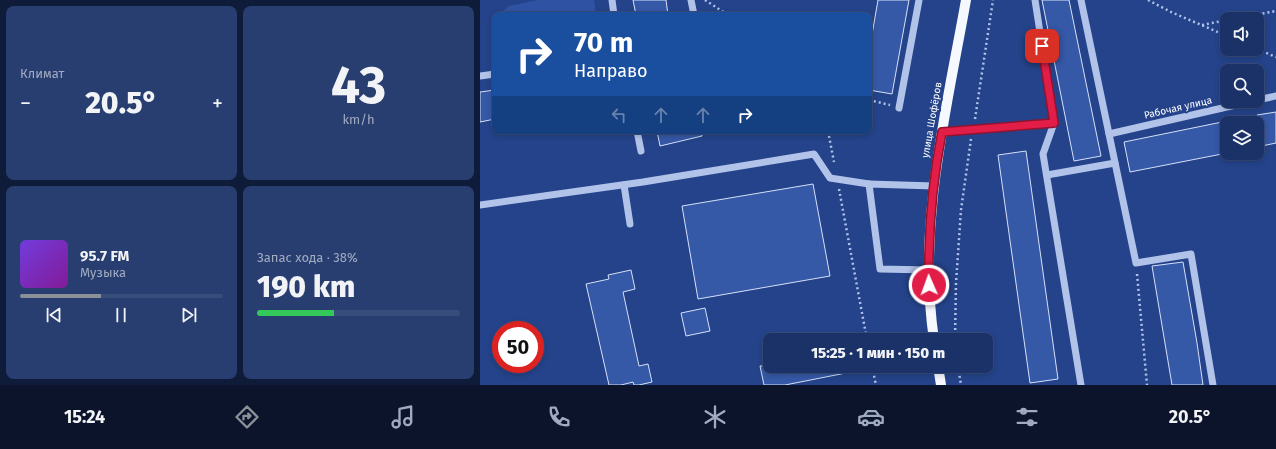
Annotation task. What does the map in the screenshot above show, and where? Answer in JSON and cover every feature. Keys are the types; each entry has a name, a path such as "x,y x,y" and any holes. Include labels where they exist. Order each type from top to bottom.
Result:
{"main road":[{"name":"улица Шофёров","path":"933,333 930,314 929,270 931,209 937,156 966,0"},
{"path":"939,373 941,385"}],"lane":[{"path":"612,0 614,12"},
{"path":"691,0 693,12"},
{"path":"899,108 919,0"},
{"path":"1035,0 1054,123 1043,154 1080,385"},
{"path":"1081,0 1136,263 1192,254 1213,385"},
{"path":"480,76 492,74"},
{"path":"1264,99 1276,96"},
{"name":"Рабочая улица","path":"1109,134 1222,108"},
{"path":"942,132 972,131 1054,123"},
{"path":"638,134 642,152"},
{"path":"480,205 624,185 814,154 830,178 869,184 934,186"},
{"path":"1047,175 1115,163"},
{"path":"869,184 880,269 929,270"},
{"path":"624,185 630,224"}],"path":[{"path":"705,0 723,12"},
{"path":"955,333 956,283 961,210 993,0"},
{"path":"1148,0 1171,12 1220,33"},
{"path":"1264,13 1276,11"},
{"path":"1202,26 1220,22"},
{"path":"1264,52 1276,57"},
{"path":"872,101 899,108"},
{"path":"829,134 866,333"},
{"path":"1136,263 1147,385"},
{"path":"873,373 876,385"},
{"path":"959,373 961,385"}],"shaded area":[{"path":"538,0 594,0 596,12 503,12 509,6"}],"building":[{"path":"633,0 666,0 668,12 635,12"},
{"path":"878,0 909,0 892,94 872,91 872,35"},
{"path":"1042,0 1069,0 1101,156 1074,161"},
{"path":"492,90 492,120 480,122 480,92"},
{"path":"1276,112 1276,143 1264,146 1264,116 1257,115"},
{"path":"1220,122 1220,154 1130,172 1124,142"},
{"path":"658,134 702,134 702,136 660,146"},
{"path":"1026,151 1058,379 1030,383 998,155"},
{"path":"813,184 830,276 698,299 682,206"},
{"path":"1183,262 1203,385 1172,385 1152,266"},
{"path":"631,270 635,289 623,292 639,366 648,364 652,382 639,385 634,385 633,382 621,385 609,385 586,284 609,279 608,275"},
{"path":"705,308 710,331 686,336 681,313"},
{"path":"760,366 763,366 763,373 846,373 785,385 764,385"}],"route":[{"path":"929,285 931,209 937,156 942,132 972,131 1054,123 1042,46"}]}
